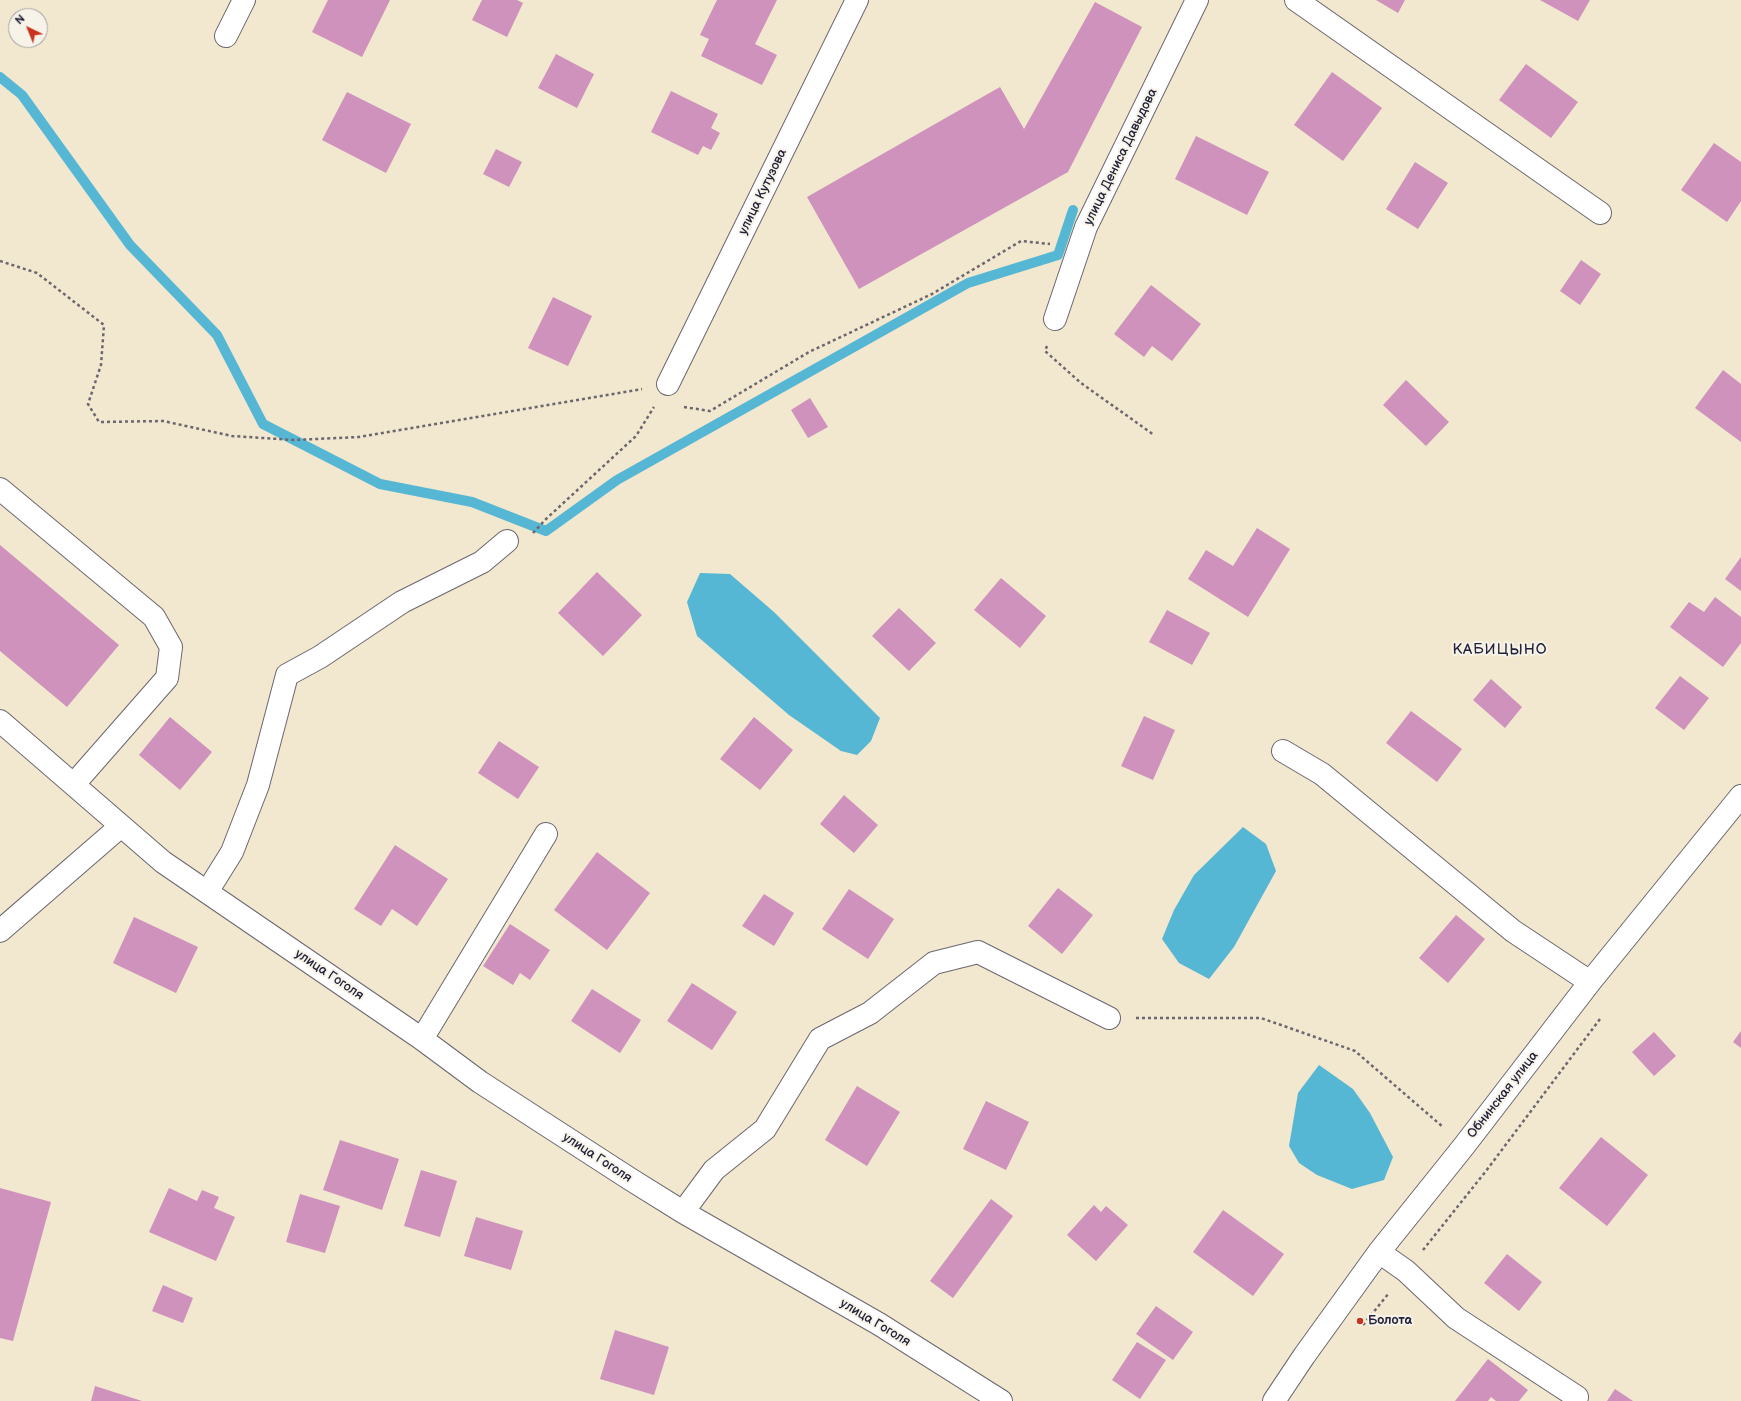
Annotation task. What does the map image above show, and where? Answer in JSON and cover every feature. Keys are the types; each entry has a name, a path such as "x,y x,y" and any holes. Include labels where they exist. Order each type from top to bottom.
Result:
{"street":[{"path":"226,36 244,0"},
{"name":"улица Кутузова","path":"668,384 856,0"},
{"name":"улица Дениса Давыдова","path":"1055,319 1086,227 1197,0"},
{"path":"1296,0 1600,213"},
{"path":"0,489 154,617 171,647 167,678 74,784"},
{"path":"207,892 232,852 258,785 287,676 320,657 402,602 482,562 507,541"},
{"name":"улица Гоголя","path":"0,721 163,862 422,1039 480,1082 630,1180 879,1324 1001,1401"},
{"path":"1283,751 1322,774 1513,931 1590,982"},
{"name":"Обнинская улица","path":"1274,1401 1304,1356 1379,1252 1464,1146 1590,982 1741,796"},
{"path":"0,931 121,826"},
{"path":"422,1039 546,834"},
{"path":"683,1212 714,1170 765,1129 820,1040 870,1013 934,963 978,952 1109,1018"},
{"path":"1379,1252 1406,1272 1456,1318 1577,1397"}],"path":[{"path":"668,384 676,406 710,411 809,352 932,294 1021,241 1061,245 1078,250"},
{"path":"0,261 37,273 104,325 101,365 88,404 100,422 163,421 232,436 294,440 359,437 526,407 668,384"},
{"path":"1055,319 1045,351 1081,383 1154,435"},
{"path":"532,534 546,519 636,436 668,384"},
{"path":"1109,1018 1261,1018 1355,1051 1464,1146"}],"water":[{"path":"700,573 730,574 774,612 880,718 871,741 857,755 841,751 789,715 697,636 687,602"},
{"path":"1243,827 1266,844 1276,871 1234,947 1209,979 1179,963 1162,939 1174,910 1194,875"},
{"path":"1319,1065 1353,1089 1370,1113 1393,1157 1384,1180 1352,1189 1317,1175 1299,1163 1289,1146 1298,1093"}],"building":[{"path":"328,0 390,0 362,57 312,32"},
{"path":"482,0 517,0 523,3 507,37 472,20"},
{"path":"717,0 777,0 755,44 777,55 762,85 701,56 709,39 700,35"},
{"path":"1376,0 1405,0 1398,13"},
{"path":"1540,0 1590,0 1578,21"},
{"path":"1095,2 1142,27 1068,172 859,289 807,197 1000,87 1024,129"},
{"path":"556,54 594,74 577,108 538,88"},
{"path":"1526,64 1578,102 1551,138 1499,100"},
{"path":"1332,72 1382,108 1343,161 1294,125"},
{"path":"671,91 718,114 711,128 720,133 711,150 703,146 698,155 651,132"},
{"path":"347,92 411,124 386,173 322,140"},
{"path":"1196,136 1269,172 1247,215 1175,179"},
{"path":"1714,143 1741,162 1741,201 1727,222 1681,190"},
{"path":"496,149 522,162 509,187 483,174"},
{"path":"1415,162 1448,183 1418,229 1386,209"},
{"path":"1581,260 1601,274 1580,305 1560,291"},
{"path":"1151,285 1201,324 1172,361 1152,346 1144,357 1114,334"},
{"path":"553,297 592,316 568,366 528,348"},
{"path":"1723,370 1741,384 1741,442 1695,408"},
{"path":"1406,380 1449,422 1426,446 1383,405"},
{"path":"810,398 828,427 808,438 791,410"},
{"path":"1257,528 1290,549 1248,617 1188,579 1206,550 1233,566"},
{"path":"0,545 119,645 67,707 0,651"},
{"path":"1741,557 1741,591 1725,579"},
{"path":"597,572 642,615 603,656 558,613"},
{"path":"1001,578 1046,616 1020,648 974,610"},
{"path":"1715,597 1741,617 1741,643 1723,667 1670,627 1689,602 1704,612"},
{"path":"899,608 936,643 909,671 872,636"},
{"path":"1167,610 1210,633 1192,665 1149,642"},
{"path":"1680,676 1709,698 1684,730 1655,708"},
{"path":"1491,679 1522,707 1505,728 1473,700"},
{"path":"1411,711 1462,749 1437,782 1386,743"},
{"path":"1144,716 1175,730 1153,780 1121,766"},
{"path":"170,717 212,752 180,790 139,755"},
{"path":"754,717 793,750 760,790 720,759"},
{"path":"499,741 539,767 518,799 478,773"},
{"path":"844,795 878,825 854,853 820,824"},
{"path":"395,845 448,879 417,926 392,909 381,926 354,909"},
{"path":"597,852 650,893 607,950 554,910"},
{"path":"1058,888 1093,915 1062,954 1028,926"},
{"path":"849,889 894,919 868,959 822,929"},
{"path":"764,894 794,913 774,946 742,926"},
{"path":"1456,915 1485,939 1448,983 1419,958"},
{"path":"134,917 198,947 176,993 113,963"},
{"path":"510,924 550,950 530,980 520,973 513,985 483,966"},
{"path":"692,983 737,1012 712,1050 667,1021"},
{"path":"592,989 641,1020 620,1053 571,1021"},
{"path":"1741,1031 1741,1048 1733,1042"},
{"path":"1654,1032 1676,1056 1654,1076 1632,1052"},
{"path":"857,1086 900,1112 867,1166 825,1140"},
{"path":"986,1101 1029,1122 1006,1170 963,1149"},
{"path":"1601,1137 1648,1175 1607,1226 1559,1188"},
{"path":"340,1140 399,1159 382,1210 323,1190"},
{"path":"421,1170 457,1181 440,1237 404,1226"},
{"path":"0,1188 51,1202 13,1341 0,1338"},
{"path":"169,1188 197,1201 202,1190 219,1197 214,1208 235,1217 216,1261 149,1232"},
{"path":"300,1194 340,1206 325,1253 286,1242"},
{"path":"991,1199 1013,1216 953,1298 930,1281"},
{"path":"1094,1205 1101,1212 1106,1206 1128,1225 1096,1261 1067,1235"},
{"path":"1223,1210 1284,1254 1253,1296 1193,1252"},
{"path":"476,1217 523,1231 511,1270 464,1256"},
{"path":"1507,1254 1542,1282 1519,1311 1484,1283"},
{"path":"163,1285 193,1298 183,1323 152,1311"},
{"path":"1156,1306 1193,1332 1173,1360 1136,1334"},
{"path":"615,1330 669,1347 654,1395 600,1379"},
{"path":"1137,1342 1166,1360 1140,1399 1112,1380"},
{"path":"1488,1359 1528,1390 1519,1401 1496,1401 1491,1397 1488,1401 1455,1401"},
{"path":"95,1386 142,1401 91,1401"},
{"path":"1615,1389 1633,1401 1607,1401"}],"waterway":[{"path":"0,77 22,95 130,245 217,335 263,424 380,484 472,502 546,531 617,480 968,283 1058,255 1073,210"}],"place":[{"name":"Болота","path":"1360,1321"}],"district":[{"name":"КАБИЦЫНО","path":"1500,650"}]}
